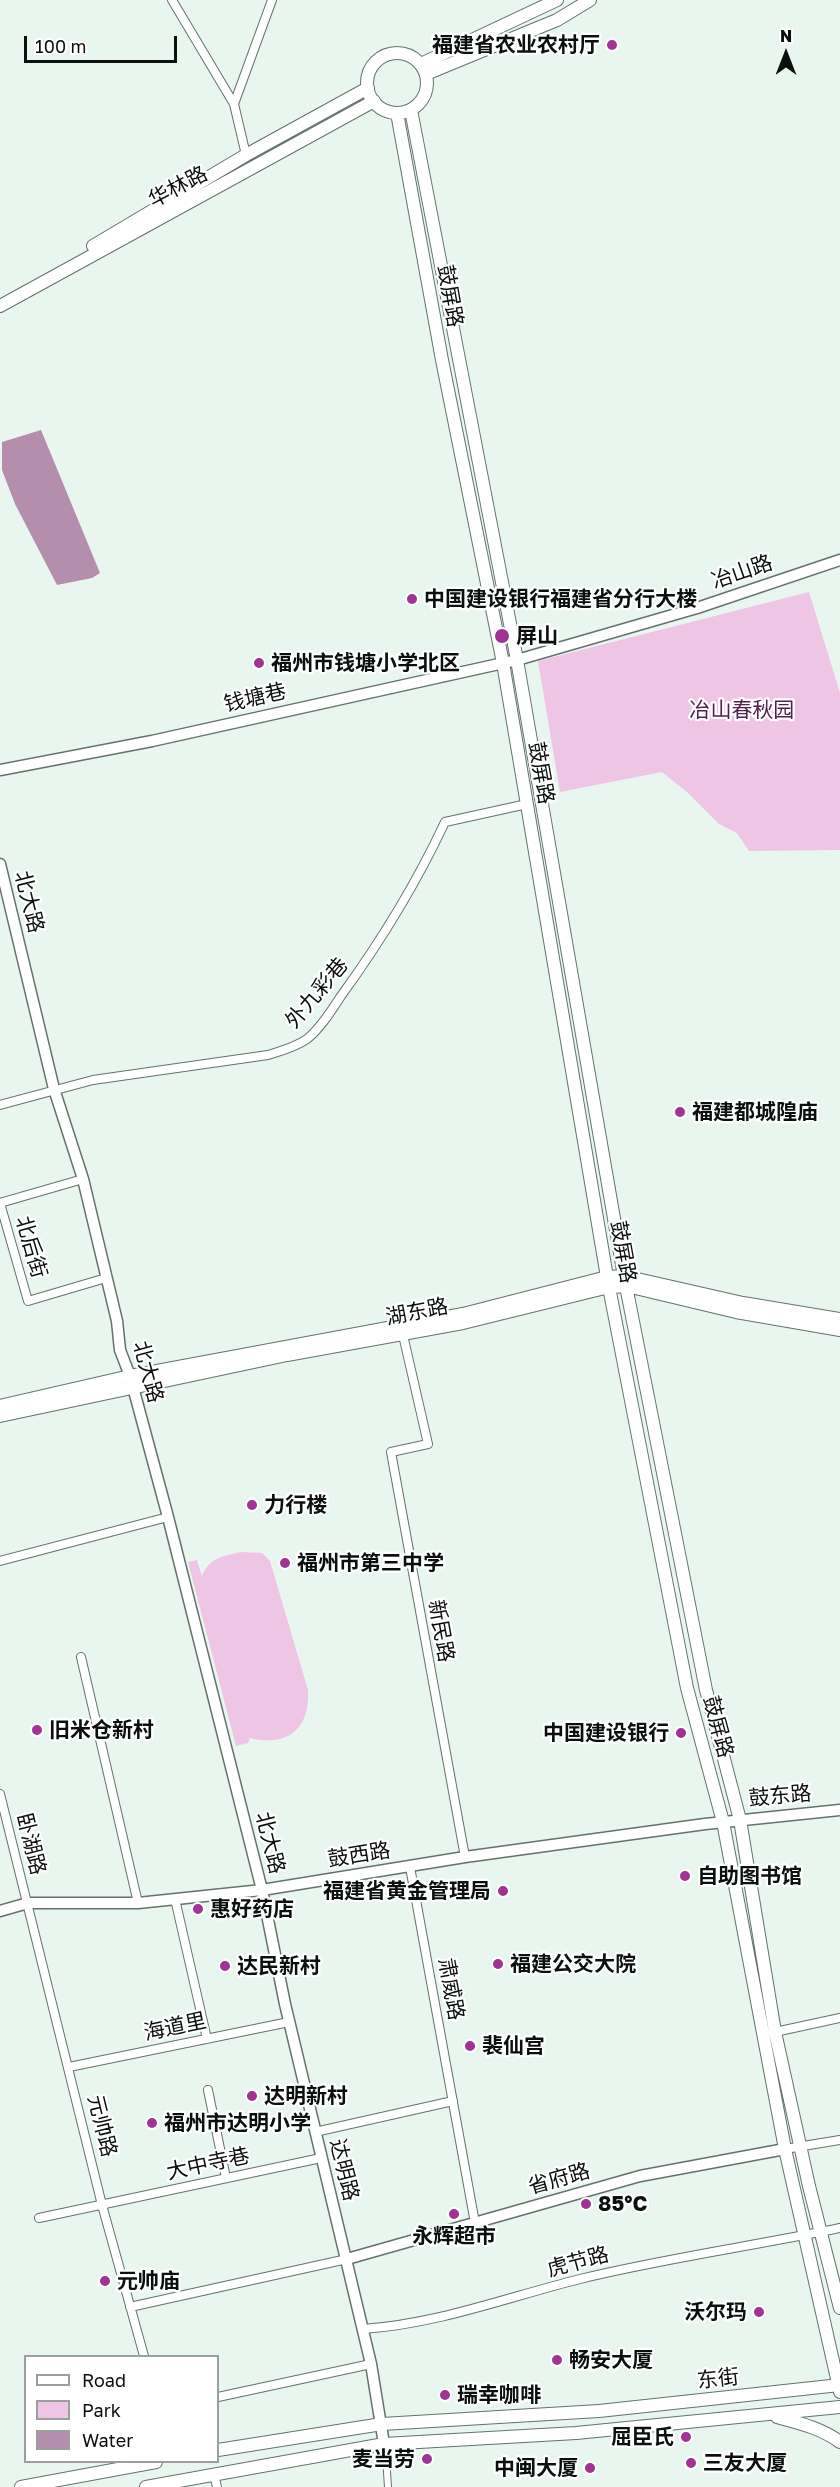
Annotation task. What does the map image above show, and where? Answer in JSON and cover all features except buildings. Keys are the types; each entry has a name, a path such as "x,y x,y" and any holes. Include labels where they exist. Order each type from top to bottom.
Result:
{"main road":[{"path":"424,69 557,0"},
{"path":"424,69 556,20 590,0"},
{"path":"387,54 405,54 424,69 428,85 425,95 411,110 397,113 388,111 374,101 368,88 368,74 372,65 387,54"},
{"name":"华林路","path":"0,297 29,283 246,155 368,88"},
{"name":"华林路","path":"0,306 374,101"},
{"name":"鼓屏路","path":"411,110 517,660 625,1281 706,1690 740,1820 775,2032 820,2232 840,2308"},
{"name":"鼓屏路","path":"397,113 442,360 503,663 608,1282 687,1688 723,1822 784,2149 839,2387"},
{"name":"湖东路","path":"625,1281 736,1312 840,1330"},
{"name":"湖东路","path":"0,1406 463,1314 608,1282 625,1281 840,1319"},
{"name":"湖东路","path":"0,1416 130,1381 464,1323 608,1282"},
{"name":"东街","path":"219,2450 382,2424 599,2411 839,2387"},
{"path":"146,2487 385,2451 840,2407"},
{"path":"767,2415 815,2428 840,2442"},
{"path":"21,2487 151,2463"}],"street":[{"path":"172,0 234,104 246,155"},
{"path":"234,104 272,0"},
{"name":"冶山路","path":"517,660 697,608 840,560"},
{"name":"钱塘巷","path":"0,770 152,741 517,660"},
{"name":"外九彩巷","path":"0,1105 93,1080 268,1055 308,1039 337,1003 387,929 420,875 445,822 526,804"},
{"name":"北大路","path":"0,864 54,1089 82,1179 117,1321 120,1350 168,1517 262,1890"},
{"path":"0,1203 82,1179"},
{"name":"北后街","path":"0,1203 28,1301 106,1278"},
{"name":"新民路","path":"403,1335 428,1444 391,1452 465,1857"},
{"path":"0,1561 168,1517"},
{"path":"81,1657 138,1903"},
{"name":"卧湖路","path":"0,1794 28,1903"},
{"name":"鼓东路","path":"723,1822 840,1810"},
{"name":"鼓西路","path":"0,1911 28,1903 138,1903 262,1890 465,1857 723,1822"},
{"name":"肃威路","path":"410,1867 475,2223"},
{"name":"达明路","path":"262,1890 315,2132 371,2364 385,2451"},
{"path":"175,1899 207,2039"},
{"name":"元帅路","path":"28,1903 102,2205 144,2355"},
{"path":"775,2032 840,2018"},
{"name":"海道里","path":"69,2067 290,2022"},
{"path":"208,2090 226,2178"},
{"path":"315,2132 453,2101"},
{"path":"784,2149 840,2140"},
{"name":"省府路","path":"346,2259 640,2176 784,2149"},
{"name":"大中寺巷","path":"39,2218 321,2158"},
{"name":"虎节路","path":"363,2329 436,2318 626,2268 840,2228"},
{"path":"130,2307 346,2259"},
{"path":"219,2397 371,2364"},
{"path":"385,2451 388,2487"},
{"path":"208,2479 217,2487"}],"green space":[{"name":"冶山春秋园","path":"809,592 840,693 840,850 749,851 737,833 719,824 688,793 662,772 560,792 538,661"},
{"path":"241,1552 262,1553 270,1561 308,1690 308,1704 301,1725 286,1737 275,1740 250,1738 248,1743 236,1746 188,1562 197,1560 202,1576 213,1562"}],"water":[{"path":"41,430 100,573 92,578 57,585 15,504 2,470 2,442"}],"place":[{"name":"福建省农业农村厅","path":"612,45"},
{"name":"中国建设银行福建省分行大楼","path":"412,599"},
{"name":"屏山","path":"502,636"},
{"name":"福州市钱塘小学北区","path":"259,663"},
{"name":"福建都城隍庙","path":"680,1112"},
{"name":"力行楼","path":"252,1505"},
{"name":"福州市第三中学","path":"285,1563"},
{"name":"旧米仓新村","path":"37,1730"},
{"name":"中国建设银行","path":"681,1733"},
{"name":"自助图书馆","path":"685,1876"},
{"name":"福建省黄金管理局","path":"503,1891"},
{"name":"惠好药店","path":"198,1909"},
{"name":"福建公交大院","path":"498,1964"},
{"name":"达民新村","path":"225,1966"},
{"name":"裴仙宫","path":"470,2046"},
{"name":"达明新村","path":"252,2096"},
{"name":"福州市达明小学","path":"152,2123"},
{"name":"85°C","path":"586,2204"},
{"name":"永辉超市","path":"454,2214"},
{"name":"元帅庙","path":"105,2281"},
{"name":"沃尔玛","path":"759,2312"},
{"name":"畅安大厦","path":"557,2360"},
{"name":"瑞幸咖啡","path":"445,2395"},
{"name":"屈臣氏","path":"686,2437"},
{"name":"麦当劳","path":"427,2459"},
{"name":"三友大厦","path":"691,2463"},
{"name":"中闽大厦","path":"590,2468"}]}
